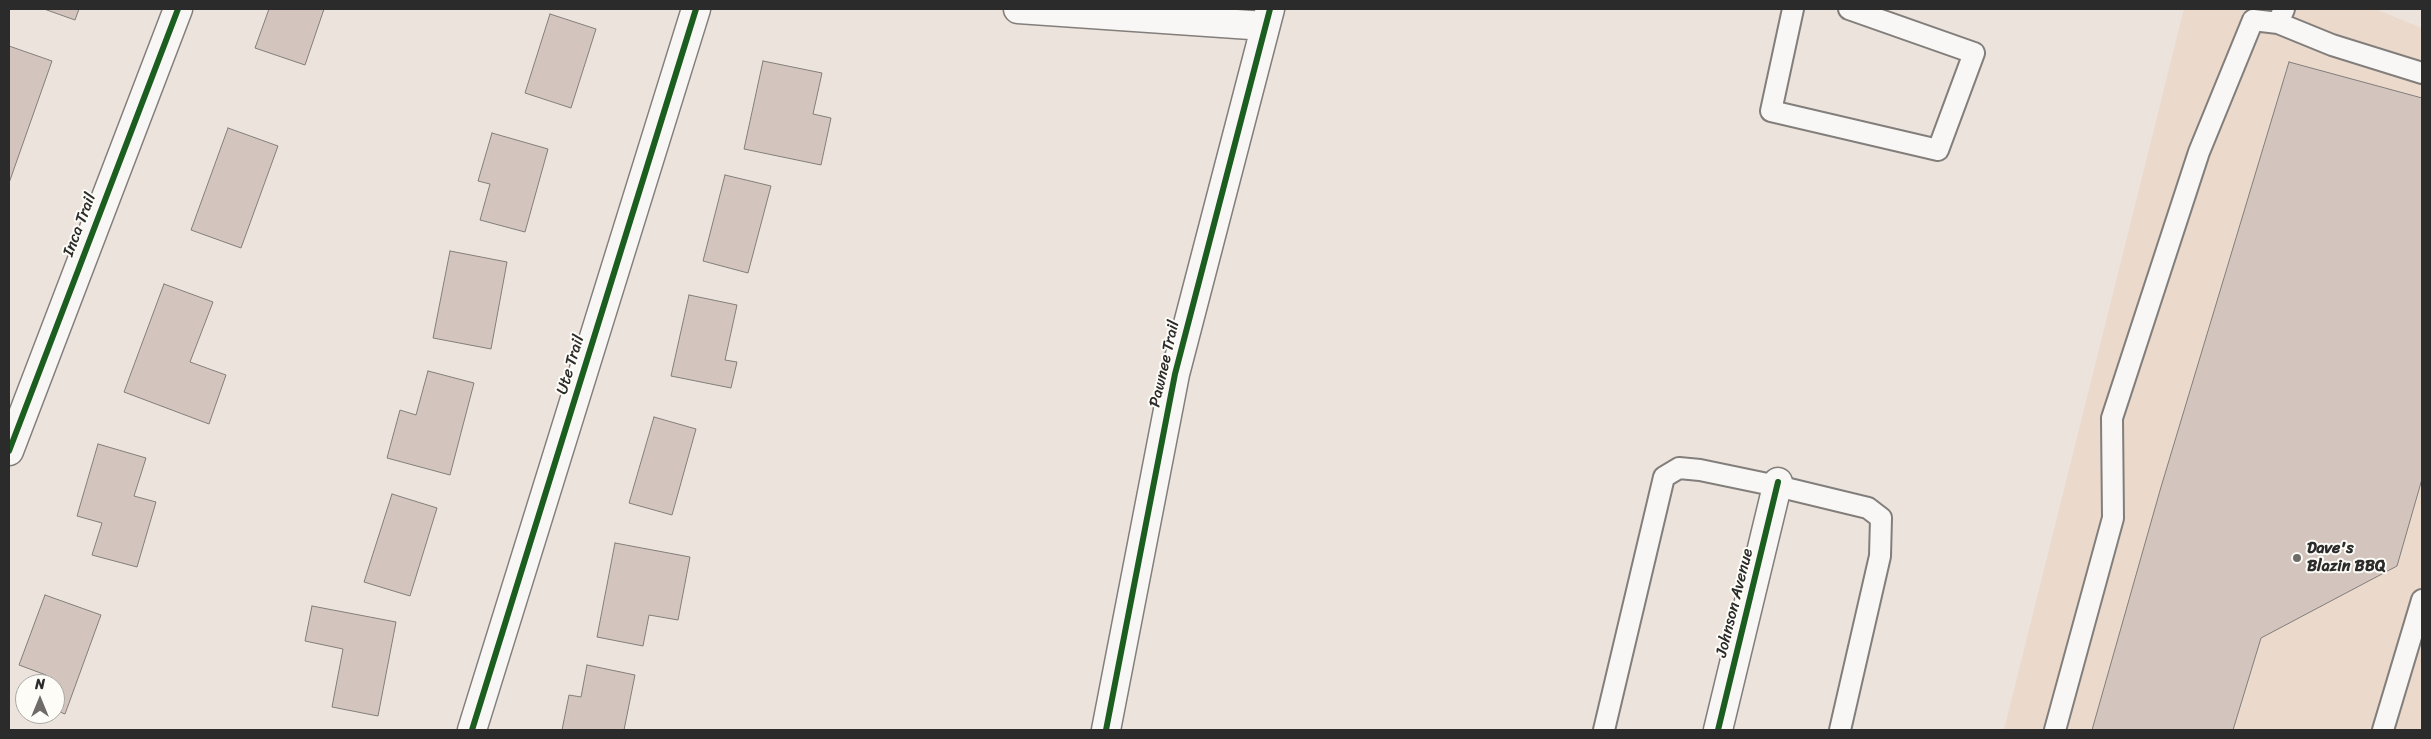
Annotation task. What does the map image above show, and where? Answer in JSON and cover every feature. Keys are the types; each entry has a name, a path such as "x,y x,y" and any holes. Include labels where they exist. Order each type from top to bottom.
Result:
{"street":[{"name":"Inca Trail","path":"9,451 178,9"},
{"name":"Ute Trail","path":"472,730 696,9"},
{"path":"1033,10 1267,17"},
{"name":"Pawnee Trail","path":"1106,730 1175,374 1267,17"},
{"name":"Johnson Avenue","path":"1718,730 1778,484"}],"lane":[{"path":"1793,9 1770,111 1938,150 1974,54 1849,9"},
{"path":"2055,730 2113,518 2112,418 2199,152 2253,20 2281,16 2332,45 2422,73"},
{"path":"1604,730 1664,477 1679,468 1778,484 1868,508 1881,518 1880,556 1840,730"},
{"path":"2383,730 2422,600"}],"shaded area":[{"path":"2184,9 2375,9 2422,28 2422,730 2004,730"}],"building":[{"path":"44,9 79,9 75,20"},
{"path":"269,9 324,9 305,65 255,48"},
{"path":"550,14 596,29 571,108 525,93"},
{"path":"9,46 52,61 9,183"},
{"path":"763,61 822,73 813,114 831,118 821,165 744,149"},
{"path":"2289,62 2422,98 2422,479 2397,566 2261,638 2233,730 2092,730 2161,487"},
{"path":"228,128 278,146 241,248 191,230"},
{"path":"492,133 548,149 525,232 480,220 490,184 478,181"},
{"path":"725,175 771,186 748,273 703,261"},
{"path":"450,251 507,262 491,349 433,338"},
{"path":"164,284 213,302 190,362 226,375 209,424 124,392"},
{"path":"689,295 737,305 725,360 737,362 731,388 671,376"},
{"path":"428,371 474,383 450,475 387,458 400,410 416,415"},
{"path":"654,417 696,429 672,515 629,503"},
{"path":"98,444 146,458 134,496 156,502 137,567 92,555 102,523 77,516"},
{"path":"392,494 437,508 410,596 364,582"},
{"path":"615,543 690,557 678,620 649,615 643,646 597,637"},
{"path":"45,595 101,615 65,714 65,674 43,674 19,665"},
{"path":"312,606 396,622 378,716 332,707 343,649 305,641"},
{"path":"587,665 635,675 624,730 562,730 569,695 581,697"}],"cycle path":[{"path":"9,451 178,9"},
{"path":"472,730 696,9"},
{"path":"1106,730 1175,374 1270,9"},
{"path":"1718,730 1778,482"}],"place":[{"name":"Dave's Blazin BBQ","path":"2297,558"}]}
